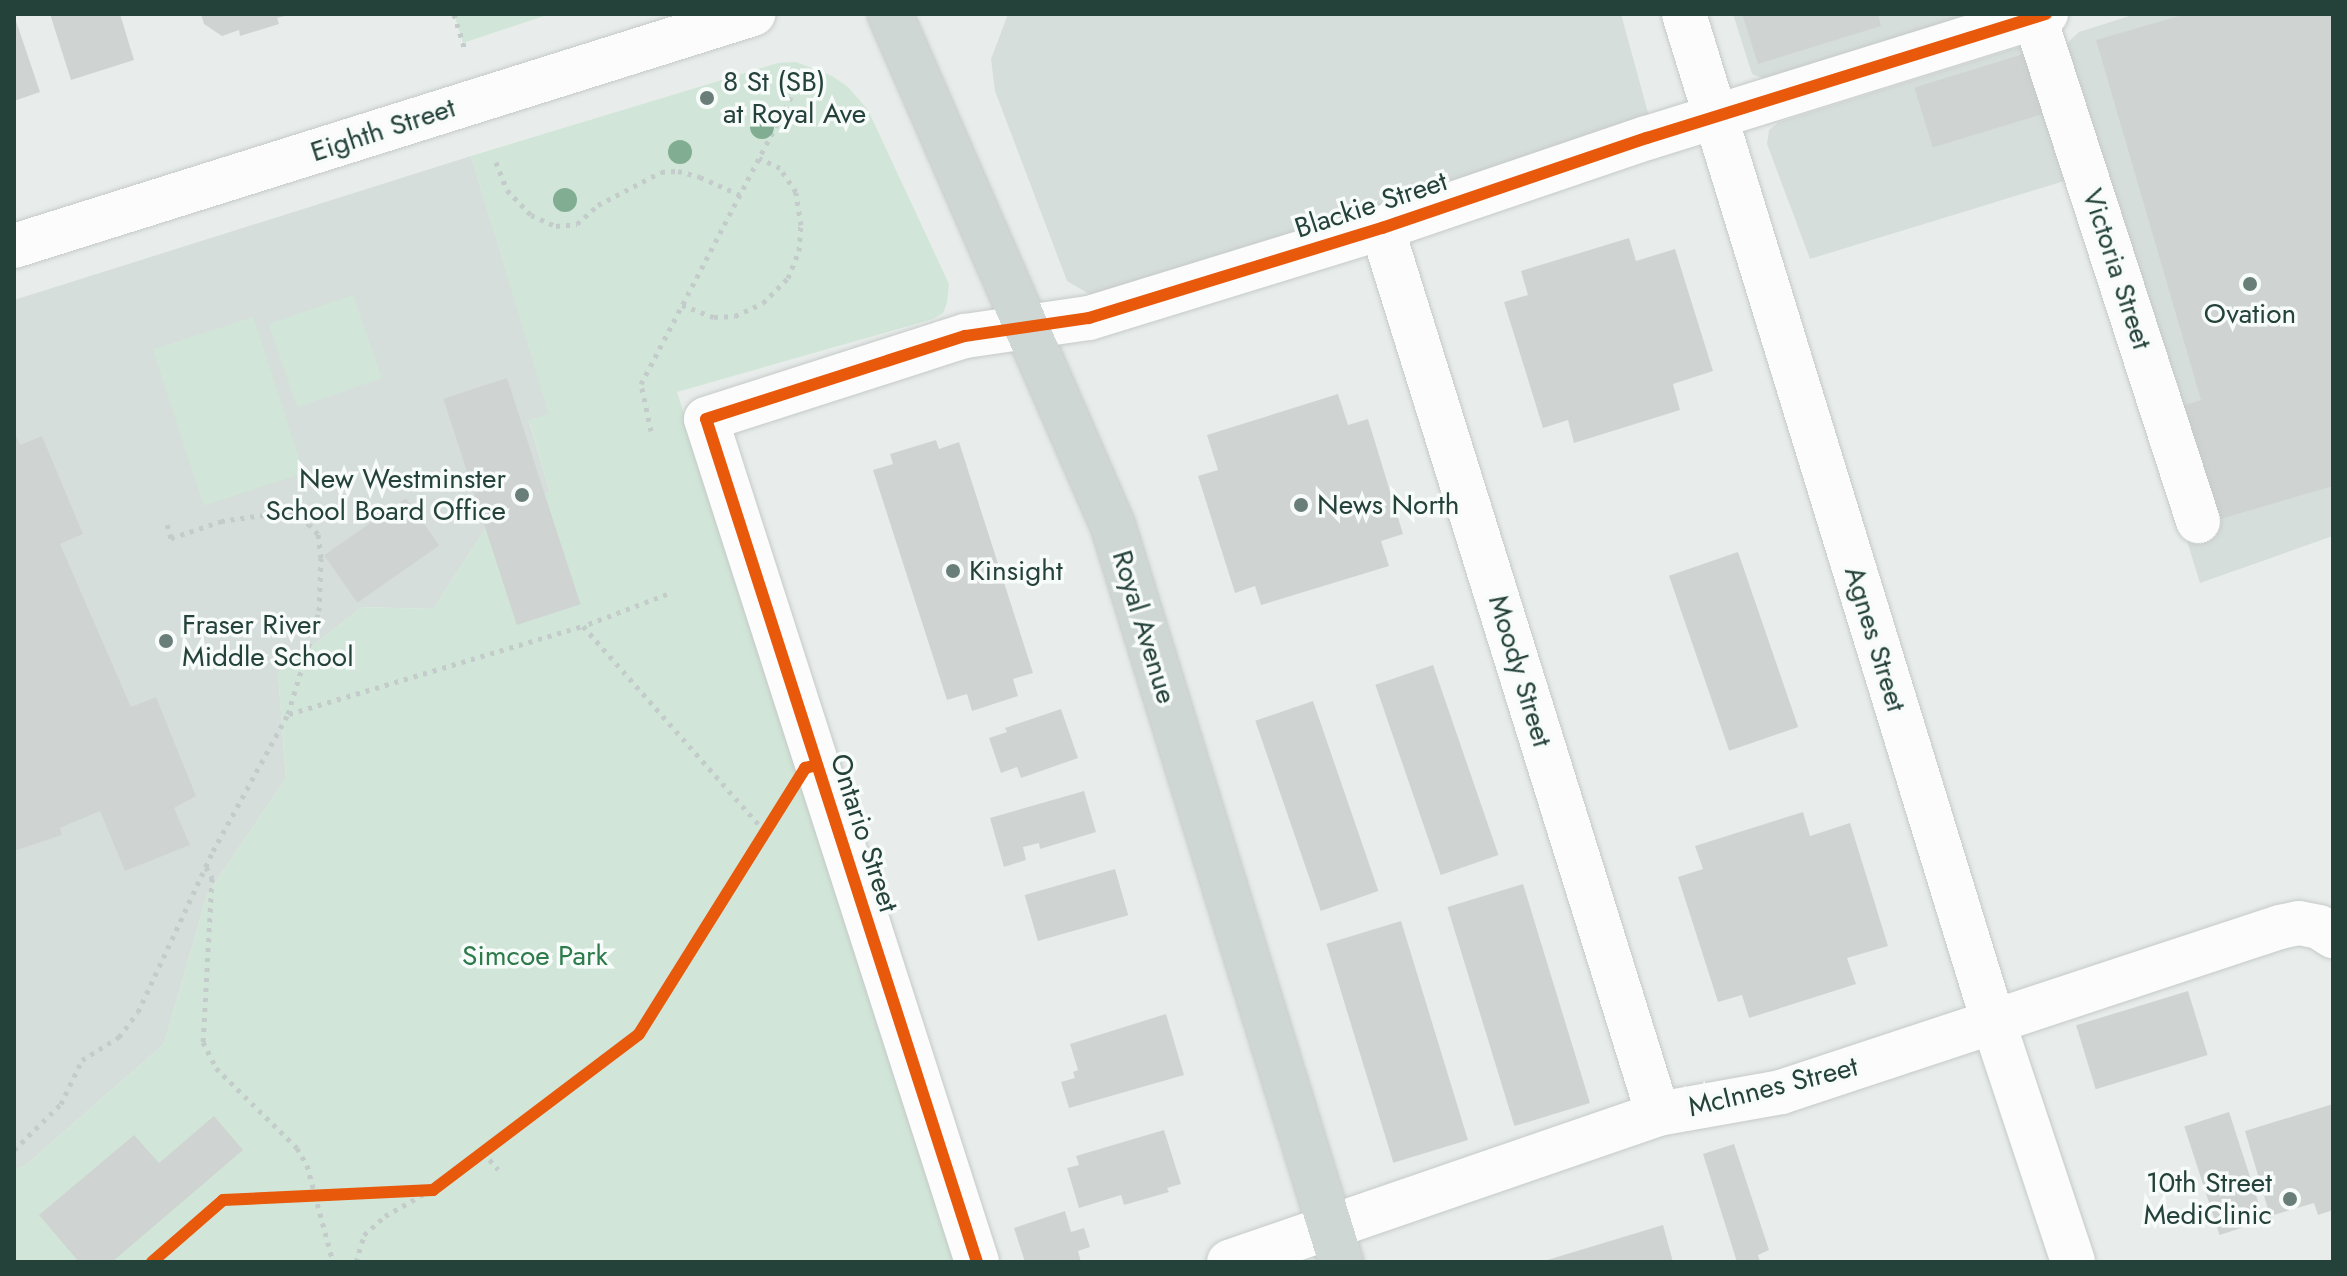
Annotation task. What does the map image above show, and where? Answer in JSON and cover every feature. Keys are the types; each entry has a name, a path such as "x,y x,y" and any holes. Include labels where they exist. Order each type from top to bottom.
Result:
{"main road":[{"name":"Royal Avenue","path":"890,14 1113,526 1335,1244"}],"street":[{"name":"Eighth Street","path":"14,246 753,14"},
{"name":"Agnes Street","path":"1684,14 1994,1024 2073,1262"},
{"name":"Blackie Street","path":"706,419 965,336 1089,318 1382,228 2041,16"},
{"name":"Victoria Street","path":"2041,16 2198,521"},
{"name":"Moody Street","path":"1382,228 1658,1114"},
{"name":"Ontario Street","path":"706,419 977,1262"},
{"name":"McInnes Street","path":"1229,1262 1335,1244 1658,1114 1781,1092 2280,927 2299,923 2326,932"}],"path":[{"path":"454,14 465,51"},
{"path":"651,431 641,384 802,76"},
{"path":"682,305 714,317 735,316 763,303 788,278 799,251 801,225 796,192 780,168 759,158"},
{"path":"496,162 500,176 515,198 531,215 556,226 577,224 598,205 661,172 678,171 700,177 740,195"},
{"path":"14,1150 61,1104 82,1060 119,1037 138,1012 206,866 288,714 319,611 318,534 310,525 284,512 222,521 171,538 166,521"},
{"path":"288,714 583,626 667,594"},
{"path":"356,1262 364,1235 385,1216 430,1190 639,1034 765,832 583,626"},
{"path":"206,866 212,878 203,1042 216,1068 297,1148 307,1165 333,1262"},
{"path":"483,1152 498,1169"},
{"path":"152,1262 223,1200 430,1190"}],"shaded area":[{"path":"1008,14 1621,14 1650,120 1091,295 1067,281 995,91 991,59"},
{"path":"1733,14 1977,14 1767,80 1752,74"},
{"path":"2136,14 2333,14 2333,536 2200,583 2074,178 1810,259 1767,144 1769,130 1779,122 2032,43 2066,44 2079,32"},
{"name":"Fraser River Middle School","path":"471,156 550,414 529,421 550,492 499,508 433,609 362,607 278,673 286,778 207,895 164,1044 26,1165 14,1170 14,300"}],"green space":[{"path":"454,14 550,14 463,43"},
{"name":"Simcoe Park","path":"796,62 832,76 848,87 868,110 949,284 947,303 943,313 933,319 677,392 955,1262 14,1262 14,1170 26,1165 164,1044 207,895 286,778 278,673 362,607 433,609 499,508 550,492 529,420 549,414 471,156 778,63"},
{"path":"353,295 382,378 297,407 269,324"},
{"path":"253,317 304,473 204,505 153,349"}],"building":[{"path":"50,14 120,14 134,60 71,80"},
{"path":"201,14 289,15 277,18 279,24 240,36 239,30 222,36 204,24"},
{"path":"1742,14 1878,14 1881,26 1758,64"},
{"name":"Ovation","path":"2186,14 2333,14 2333,486 2207,523 2173,409 2201,400 2096,40"},
{"path":"14,15 40,92 14,101"},
{"path":"2030,52 2048,112 1933,148 1914,87"},
{"path":"1629,238 1636,261 1675,249 1713,371 1673,384 1680,410 1574,443 1568,420 1543,428 1504,302 1528,295 1521,271"},
{"path":"507,378 581,604 517,625 443,399"},
{"name":"News North","path":"1338,394 1348,425 1368,419 1403,534 1381,541 1389,566 1261,605 1255,586 1235,593 1198,476 1218,470 1207,435"},
{"path":"14,431 20,445 42,436 83,534 60,544 131,707 156,697 196,796 174,808 190,845 125,871 100,811 60,828 62,835 17,850 14,845"},
{"name":"Kinsight","path":"936,440 939,449 959,442 1033,673 1013,679 1018,696 972,711 967,694 947,700 873,470 893,464 890,454"},
{"path":"406,498 439,546 357,603 324,555"},
{"path":"1738,552 1798,727 1729,751 1669,576"},
{"path":"1433,665 1498,855 1441,875 1375,685"},
{"path":"1313,701 1378,891 1321,911 1255,721"},
{"path":"1061,709 1078,758 1021,778 1017,767 1001,773 989,738 1007,732 1005,728"},
{"path":"1084,791 1096,832 1040,849 1039,843 1023,847 1026,860 1004,867 990,818"},
{"path":"1803,812 1810,836 1850,823 1888,946 1847,958 1856,984 1749,1018 1742,995 1718,1002 1678,877 1703,869 1695,846"},
{"path":"1115,869 1128,915 1038,941 1025,895"},
{"path":"1523,884 1590,1103 1514,1126 1447,907"},
{"path":"1401,921 1468,1140 1393,1163 1326,944"},
{"path":"2188,991 2208,1055 2096,1089 2076,1025"},
{"path":"1166,1014 1184,1075 1069,1108 1061,1082 1075,1078 1073,1072 1078,1070 1070,1044"},
{"path":"2333,1104 2333,1210 2318,1215 2314,1203 2270,1216 2245,1131"},
{"path":"2229,1112 2264,1220 2220,1235 2184,1127"},
{"path":"214,1116 243,1150 112,1262 79,1262 39,1215 134,1135 159,1163"},
{"path":"1164,1130 1181,1184 1167,1188 1169,1192 1124,1205 1121,1195 1079,1208 1067,1168 1079,1165 1076,1156"},
{"path":"1734,1144 1769,1250 1758,1255 1760,1262 1737,1262 1703,1154"},
{"path":"1065,1211 1071,1232 1084,1228 1090,1247 1078,1251 1081,1262 1025,1262 1014,1228"},
{"path":"1663,1225 1673,1262 1544,1261"}],"cycle path":[{"path":"977,1262 706,419 965,336 1089,318 1382,228 1647,138 2046,14"},
{"path":"152,1262 223,1200 433,1190 639,1034 805,768 817,765"}],"place":[{"name":"8 St (SB) at Royal Ave","path":"707,98"},
{"name":"Ovation","path":"2250,284"},
{"name":"New Westminster School Board Office","path":"522,495"},
{"name":"News North","path":"1301,505"},
{"name":"Kinsight","path":"953,571"},
{"name":"Fraser River Middle School","path":"166,641"},
{"name":"10th Street MediClinic","path":"2290,1199"}]}
